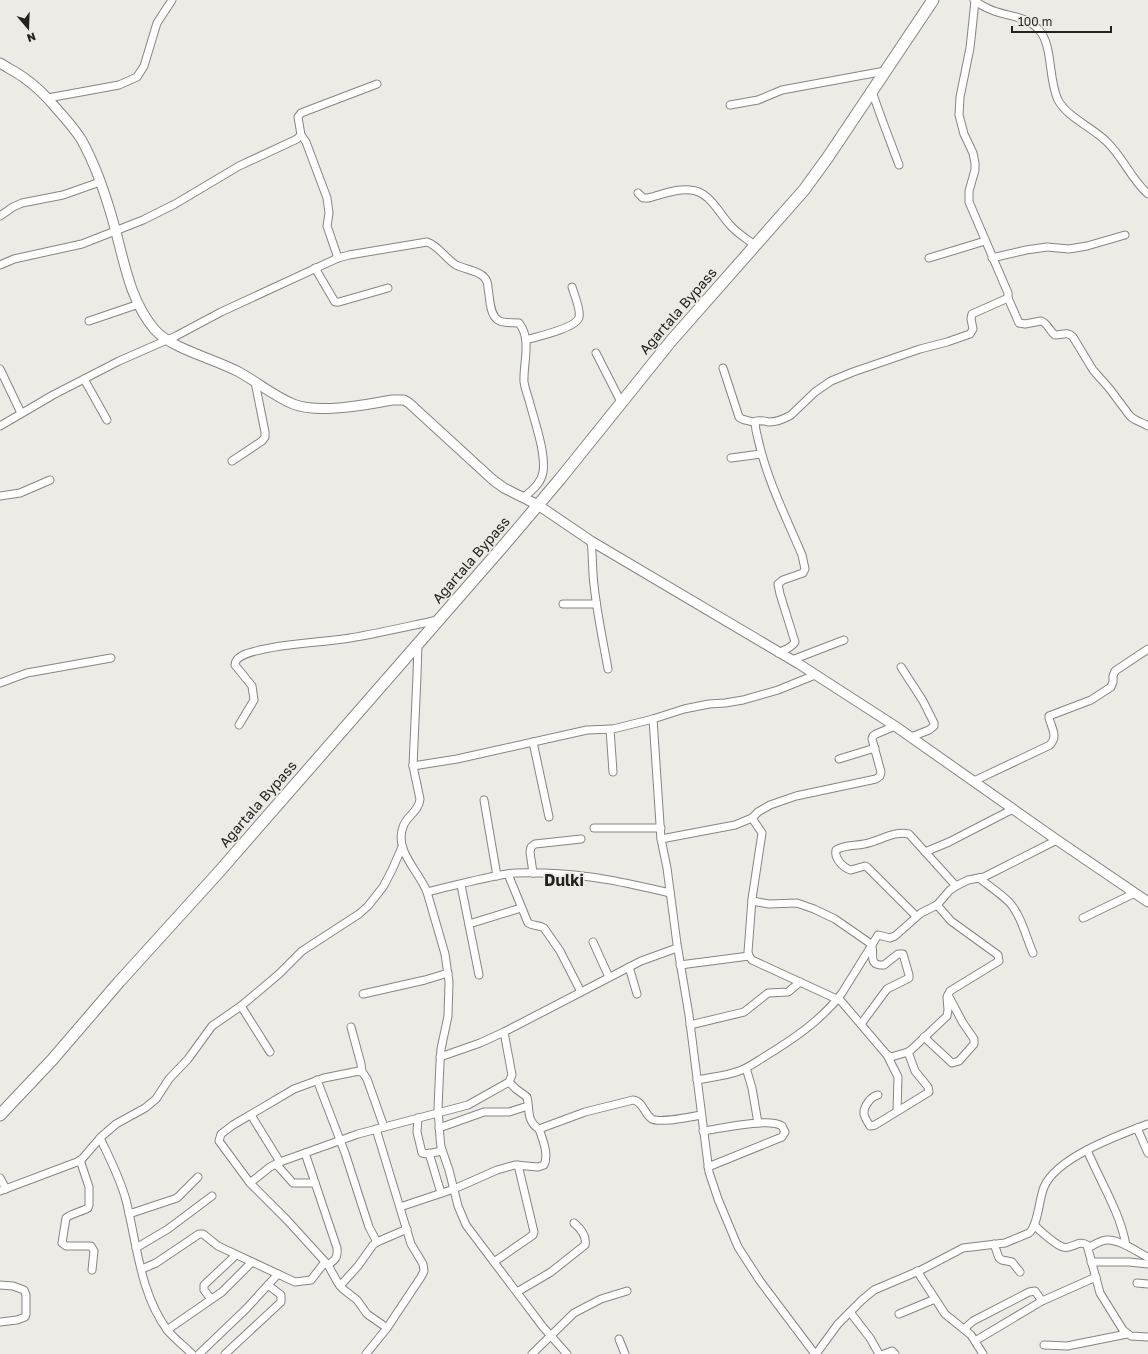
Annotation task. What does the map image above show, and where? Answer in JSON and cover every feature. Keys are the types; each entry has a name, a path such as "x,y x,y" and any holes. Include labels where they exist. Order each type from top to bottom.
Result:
{"highway":[{"name":"Agartala Bypass","path":"0,1115 52,1060 119,982 221,869 538,505 653,362 804,190 828,157 933,0"}],"street":[{"path":"48,98 119,85 137,77 144,66 157,24 172,0"},
{"path":"1148,194 1138,184 1116,151 1074,117 1059,102 1053,85 1047,44 1040,30 1033,23 1024,18 993,11 974,0 971,35 960,97 960,115 964,134 973,153 975,163 975,170 969,191 969,202 1008,293 1008,298 1019,323 1025,324 1044,321 1050,331 1056,335 1066,333 1073,337 1094,370 1130,416 1134,420 1148,426"},
{"path":"0,63 24,78 48,98 80,138 90,156 100,182 116,230 128,281 139,304 156,330 167,340 238,371 295,405 307,408 326,409 392,400 404,400 409,402 492,480 538,505 591,541 792,660 895,726 1148,902"},
{"path":"730,105 758,100 782,90 885,71"},
{"path":"338,258 327,226 329,213 327,198 306,142 301,136 298,117 301,114 377,84"},
{"path":"872,91 899,165"},
{"path":"0,265 14,259 82,244 143,220 175,204 239,166 301,136"},
{"path":"0,216 22,203 63,194 100,182"},
{"path":"638,193 642,198 648,198 689,189 698,191 706,196 732,228 756,246"},
{"path":"992,258 1047,247 1069,249 1087,246 1125,235"},
{"path":"929,258 985,241"},
{"path":"0,426 119,361 167,340 221,312 338,258 427,242 432,244 456,264 481,274 486,278 494,315 497,320 502,322 519,323 522,327 526,340 524,383 540,442 543,463 541,479 523,498"},
{"path":"315,268 335,302 388,288"},
{"path":"526,340 556,331 578,320 580,316 572,287"},
{"path":"755,423 759,420 771,422 786,418 815,392 831,381 920,349 970,334 973,329 970,319 972,314 1008,298"},
{"path":"89,322 139,304"},
{"path":"596,353 621,402"},
{"path":"723,368 739,417 743,420 748,420 755,423"},
{"path":"0,369 20,414"},
{"path":"84,379 107,420"},
{"path":"232,461 262,441 265,437 255,382"},
{"path":"755,423 761,454 775,492 802,555 805,569 803,574 783,580 778,584 795,642 789,648 778,653"},
{"path":"731,458 761,454"},
{"path":"0,496 20,493 50,480"},
{"path":"591,541 596,604 608,669"},
{"path":"563,604 596,604"},
{"path":"239,725 254,700 252,686 235,666 235,661 238,658 256,651 290,645 350,638 438,620"},
{"path":"792,660 844,640"},
{"path":"418,643 418,676 413,766 420,799 419,804 402,828 401,836 402,847 406,857 425,885 445,954 448,973 448,1016 440,1056 438,1114 442,1151 458,1206 466,1225 550,1335 567,1354"},
{"path":"974,782 1050,745 1054,739 1054,734 1049,716 1091,700 1112,687 1115,671 1148,649"},
{"path":"0,683 27,673 112,658"},
{"path":"901,667 923,701 934,722 934,726 929,730 911,737"},
{"path":"413,766 457,759 587,730 610,729 653,719 684,709 743,700 778,690 815,675"},
{"path":"653,719 661,839 690,1025 708,1167 718,1199 738,1247 760,1281 815,1354 838,1324 874,1290 917,1272 963,1248 1005,1243 1029,1233 1035,1226 1039,1204 1046,1182 1062,1166 1101,1143 1148,1124"},
{"path":"661,839 735,825 752,818 758,812 770,805 796,796 876,779 880,776 881,772 873,736 895,726"},
{"path":"610,729 614,772"},
{"path":"533,742 549,817"},
{"path":"839,759 875,748"},
{"path":"484,800 497,876"},
{"path":"925,852 1013,809"},
{"path":"752,818 762,833 752,902 748,952 749,956 752,960 838,999 844,1004 888,1055 898,1078 897,1111"},
{"path":"594,828 661,828"},
{"path":"916,916 868,867 865,866 851,870 847,869 840,862 835,852 838,848 870,843 900,833 909,834 956,886"},
{"path":"533,873 530,852 531,847 535,844 581,839"},
{"path":"697,1080 746,1068 786,1043 819,1017 838,999 878,935 890,938 894,936 916,916 930,908 937,906 950,890 956,886 968,880 984,877 1057,840"},
{"path":"0,1178 3,1190 66,1167 80,1160 100,1138 116,1124 153,1102 169,1080 188,1059 212,1026 241,1006 279,974 302,951 368,906 383,887 402,847"},
{"path":"427,892 508,874 562,873 626,882 670,893"},
{"path":"508,874 528,923 544,928 560,950 581,992"},
{"path":"979,878 1008,901 1012,906 1016,912 1033,953"},
{"path":"461,884 479,976"},
{"path":"1083,918 1135,893"},
{"path":"752,902 769,904 797,903 814,909 835,920 871,944 873,948 871,956 874,962 881,966 901,953 904,957 909,975 908,978 884,992 861,1024"},
{"path":"888,1055 893,1057 908,1052 947,1016 948,994 955,988 999,961 998,955 951,922 937,906"},
{"path":"469,924 521,908"},
{"path":"593,942 609,977"},
{"path":"440,1056 480,1043 641,961 677,948"},
{"path":"680,965 749,956"},
{"path":"629,967 637,994"},
{"path":"363,994 425,980 448,973"},
{"path":"690,1025 744,1012 768,993 788,992 800,982"},
{"path":"924,1037 952,1063 959,1061 974,1044 974,1039 963,1023 948,994"},
{"path":"241,1006 270,1052"},
{"path":"351,1027 362,1072 372,1090 384,1127"},
{"path":"250,1183 278,1163 340,1140 468,1105 509,1082 512,1075 504,1032"},
{"path":"878,1095 872,1097 864,1112 870,1126 875,1125 929,1092 928,1087 915,1071 908,1052"},
{"path":"746,1068 752,1088 758,1123"},
{"path":"362,1072 358,1071 317,1080 294,1089 221,1134 219,1138 222,1146 250,1183 287,1220 326,1263 340,1286 357,1300 364,1311 387,1328"},
{"path":"317,1080 340,1140 369,1227 377,1242"},
{"path":"400,1207 454,1189 497,1170 518,1165 538,1167 544,1166 546,1162 545,1146 539,1129 536,1128 530,1118 527,1097 509,1082"},
{"path":"539,1129 585,1112 633,1100 639,1103 648,1116 656,1121 701,1115"},
{"path":"439,1128 484,1112 509,1112 528,1106"},
{"path":"251,1115 278,1163 293,1183 315,1183"},
{"path":"418,1118 417,1132 421,1149 424,1154 442,1151"},
{"path":"703,1131 758,1123 779,1124 784,1129 784,1134 782,1137 708,1167"},
{"path":"1137,1128 1148,1153"},
{"path":"366,1354 387,1328 424,1271 423,1264 411,1244 376,1130"},
{"path":"100,1138 116,1171 126,1200 136,1248 150,1300 167,1330 192,1354"},
{"path":"1087,1150 1095,1170 1112,1203 1126,1246"},
{"path":"142,1269 156,1263 199,1234 203,1234 218,1246 295,1282 313,1278 326,1263 336,1259 338,1255 337,1248 305,1153"},
{"path":"429,1154 442,1193"},
{"path":"80,1160 89,1187 89,1205 85,1210 66,1218 62,1243 66,1246 91,1246 94,1251 92,1270"},
{"path":"494,1262 533,1235 534,1232 518,1165"},
{"path":"129,1214 173,1200 198,1177"},
{"path":"136,1248 168,1229 212,1196"},
{"path":"517,1292 551,1272 585,1245 585,1240 581,1230 574,1222"},
{"path":"1035,1226 1063,1247 1069,1247 1080,1242 1085,1243 1088,1248 1100,1293 1123,1330 1131,1336 1148,1337"},
{"path":"340,1286 377,1242 407,1229"},
{"path":"1088,1248 1106,1240 1126,1246 1147,1260"},
{"path":"994,1244 999,1258 1012,1262 1020,1272"},
{"path":"211,1299 204,1290 204,1285 236,1255"},
{"path":"1091,1262 1147,1260"},
{"path":"167,1330 222,1292 252,1262"},
{"path":"917,1272 945,1314 971,1335 983,1354"},
{"path":"199,1354 246,1310 278,1274"},
{"path":"975,1341 1042,1300 1096,1277"},
{"path":"1137,1283 1148,1284"},
{"path":"0,1285 13,1286 24,1290 26,1295 25,1317 22,1319 0,1322"},
{"path":"225,1354 281,1302 281,1295 268,1285"},
{"path":"532,1354 550,1335 574,1314 601,1299 627,1291"},
{"path":"964,1329 973,1320 1029,1292 1035,1291 1042,1300"},
{"path":"899,1314 935,1299"},
{"path":"850,1312 870,1338 879,1354"},
{"path":"1044,1345 1067,1346 1127,1334"},
{"path":"619,1339 625,1354"},
{"path":"884,1354 892,1351 895,1354"}],"district":[{"name":"Dulki","path":"564,880"}]}
